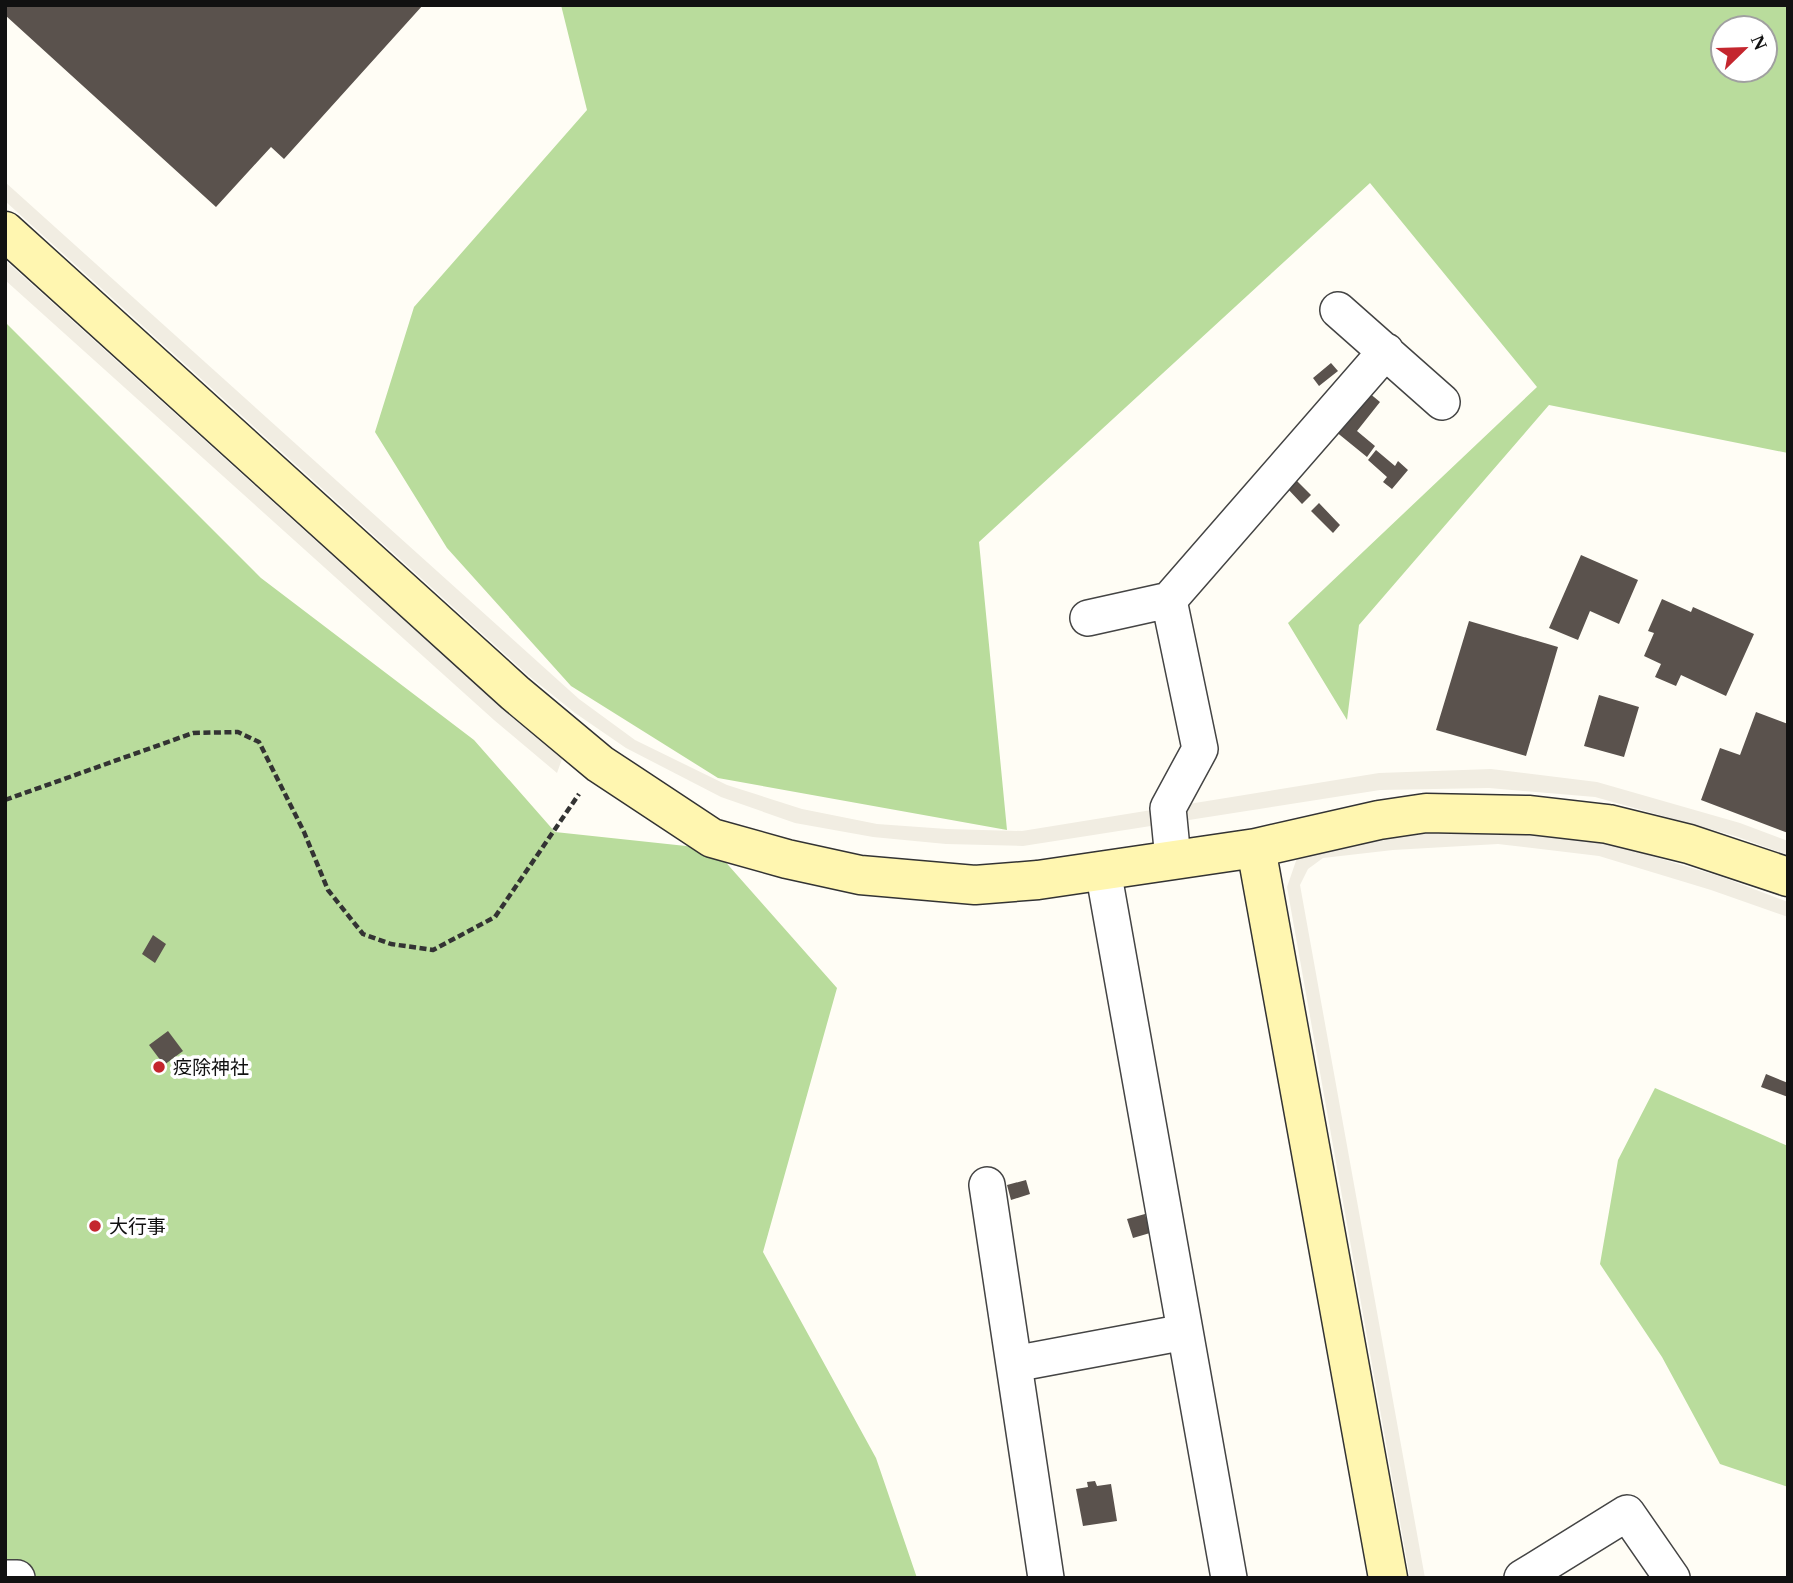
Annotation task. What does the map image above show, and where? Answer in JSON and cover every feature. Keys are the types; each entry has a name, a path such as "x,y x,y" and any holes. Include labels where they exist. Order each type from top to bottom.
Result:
{"street":[{"path":"5,230 515,693 600,764 712,838 860,876 975,884 1038,880 1256,848 1379,820 1426,813 1530,815 1608,824 1689,844 1788,877"},
{"path":"1338,310 1442,402"},
{"path":"1088,618 1169,600 1386,351"},
{"path":"1169,600 1200,749 1168,808 1173,859"},
{"path":"1256,848 1388,1578"},
{"path":"1103,870 1229,1578"},
{"path":"987,1185 1046,1578"},
{"path":"1014,1364 1185,1332"},
{"path":"1522,1578 1627,1513 1672,1578"},
{"path":"6,1578 17,1578"}],"path":[{"path":"5,800 193,733 238,732 259,742 304,832 328,890 363,934 391,944 433,950 495,917 600,764"}],"green space":[{"path":"561,5 1788,5 1788,453 1549,405 1359,625 1347,720 1288,623 1537,387 1370,183 979,542 1007,830 718,778 571,686 447,548 375,432 414,307 587,110"},
{"path":"5,322 261,578 474,740 555,832 714,849 837,988 763,1252 876,1458 917,1578 5,1578"},
{"path":"1655,1088 1788,1146 1788,1487 1720,1464 1662,1357 1600,1264 1618,1160"}],"shaded area":[{"path":"5,182 579,699 635,740 727,785 802,809 877,824 1022,831 1379,773 1491,769 1597,782 1740,823 1788,841 1788,855 1735,836 1595,797 1489,788 1380,790 1023,846 946,844 873,837 795,823 721,797 626,748 575,713 529,676 5,201"},
{"path":"5,260 502,709 562,759 557,773 494,720 5,280"},
{"path":"1499,831 1601,841 1722,877 1788,902 1788,917 1599,856 1498,844 1393,850 1323,858 1308,869 1300,885 1425,1578 1410,1578 1287,887 1297,858 1393,833"}],"building":[{"path":"5,5 423,5 284,159 271,147 216,207 5,15"},
{"path":"1331,363 1338,371 1319,386 1313,378"},
{"path":"1368,392 1380,402 1357,431 1375,446 1367,457 1335,431"},
{"path":"1376,450 1395,466 1398,461 1408,470 1392,489 1383,482 1387,477 1368,460"},
{"path":"1295,479 1311,495 1302,504 1286,487"},
{"path":"1319,503 1340,525 1333,533 1311,511"},
{"path":"1581,555 1638,580 1619,624 1590,611 1578,640 1549,628"},
{"path":"1662,599 1691,612 1693,607 1754,634 1726,696 1681,675 1676,686 1655,677 1661,664 1644,656 1654,633 1648,631"},
{"path":"1469,621 1558,647 1526,756 1436,730"},
{"path":"1599,695 1639,707 1624,757 1584,746"},
{"path":"1756,712 1788,724 1788,833 1701,800 1720,748 1740,755"},
{"path":"153,935 166,944 155,963 142,954"},
{"path":"168,1031 183,1051 164,1065 149,1045"},
{"path":"1766,1074 1788,1083 1788,1097 1761,1087"},
{"path":"1026,1180 1030,1194 1011,1200 1007,1185"},
{"path":"1145,1214 1150,1233 1133,1238 1127,1219"},
{"path":"1095,1481 1097,1486 1111,1484 1117,1521 1083,1526 1076,1489 1088,1487 1087,1482"}],"place":[{"name":"疫除神社","path":"159,1067"},
{"name":"大行事","path":"95,1226"}]}
